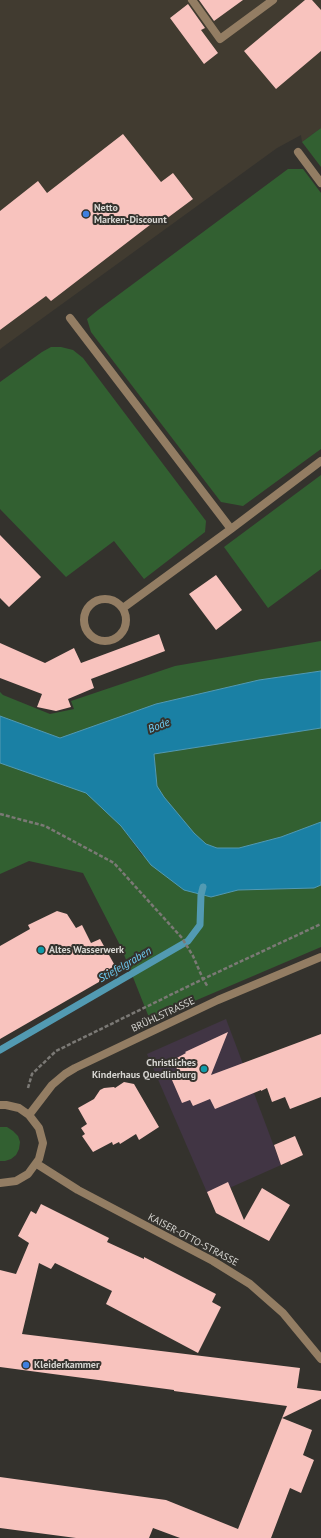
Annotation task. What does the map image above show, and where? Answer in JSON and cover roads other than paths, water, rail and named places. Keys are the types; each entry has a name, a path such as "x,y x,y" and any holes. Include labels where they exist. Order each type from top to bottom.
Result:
{"street":[{"path":"192,0 220,39 273,0"},
{"path":"298,152 321,183"},
{"path":"70,318 231,529"},
{"path":"123,608 321,461"},
{"path":"98,599 112,599 118,602 123,608 127,621 125,628 115,639 102,641 90,635 85,629 84,615 86,608 98,599"},
{"name":"BRÜHLSTRASSE","path":"29,1115 52,1085 75,1068 218,1000 321,957"},
{"path":"0,1105 19,1108 29,1115 39,1128 42,1138 41,1154 37,1164 28,1174 22,1178 10,1182 0,1183"},
{"name":"KAISER-OTTO-STRASSE","path":"37,1164 71,1187 213,1261 250,1284 283,1313 321,1359"}],"water":[{"name":"Bode","path":"321,671 321,728 154,754 157,786 164,797 194,833 206,844 217,848 239,848 281,837 321,822 321,885 314,888 238,890 211,897 184,890 151,865 121,826 86,793 0,763 0,716 60,738 156,704 259,680"}],"waterway":[{"name":"Stiefelgraben","path":"0,1050 188,941 200,925 201,895 203,887"}],"place":[{"name":"Netto Marken-Discount","path":"86,214"},
{"name":"Altes Wasserwerk","path":"41,950"},
{"name":"Christliches Kinderhaus Quedlinburg","path":"204,1069"},
{"name":"Kleiderkammer","path":"26,1365"}]}
